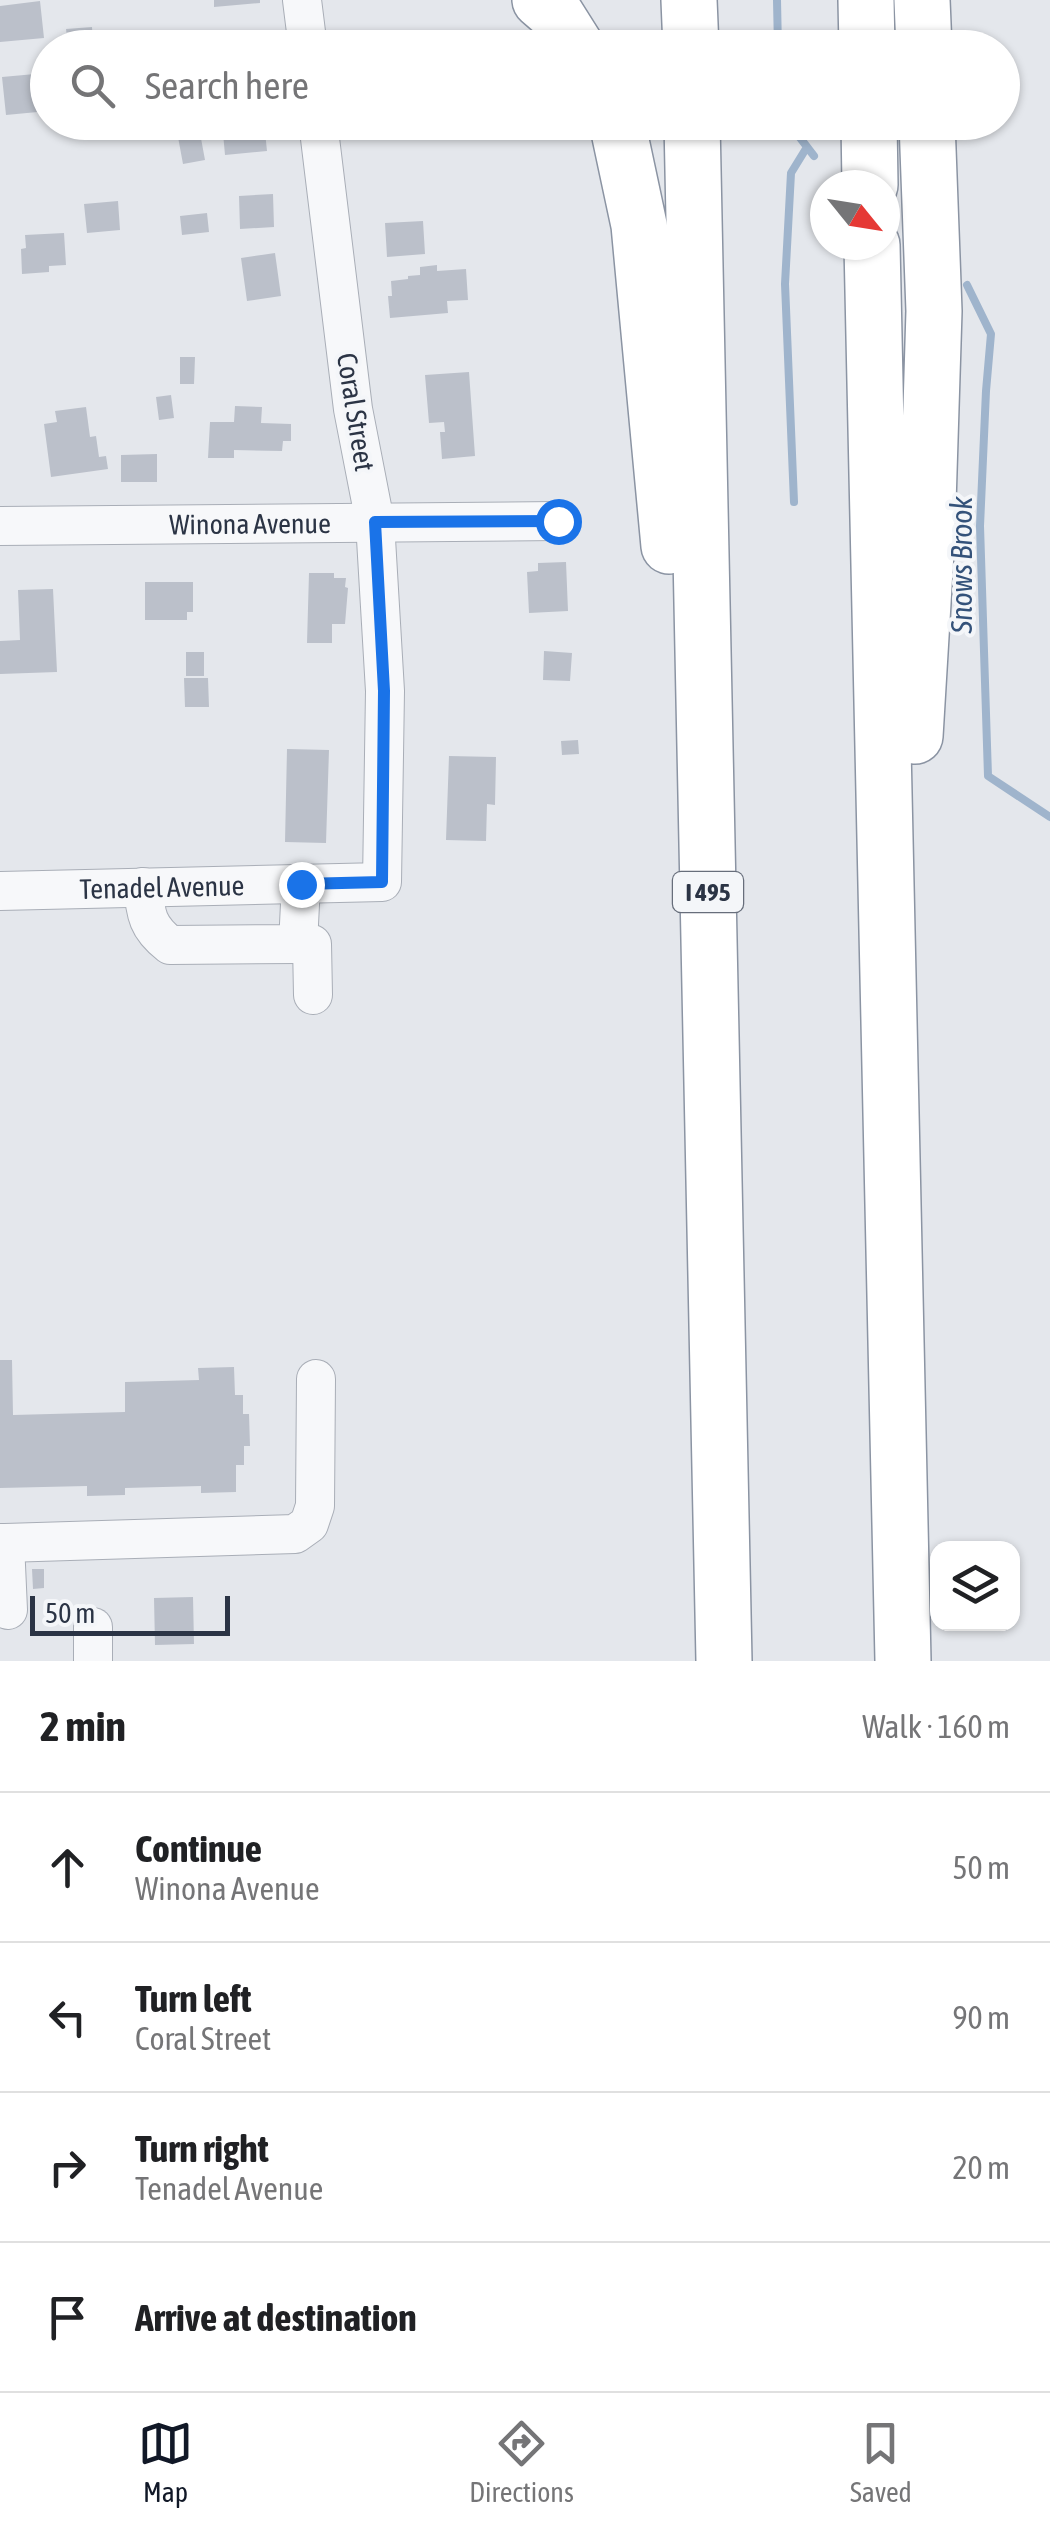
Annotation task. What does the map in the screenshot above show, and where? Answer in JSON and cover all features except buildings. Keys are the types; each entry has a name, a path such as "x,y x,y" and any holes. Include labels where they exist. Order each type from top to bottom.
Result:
{"highway":[{"path":"540,0 566,30"},
{"path":"689,0 690,30"},
{"path":"866,0 867,30"},
{"path":"922,0 923,30"},
{"path":"621,140 639,225 710,949"},
{"name":"I 495","path":"692,140 724,1661"},
{"path":"869,140 870,170"},
{"path":"890,1108 927,536 934,312 928,140"},
{"path":"872,260 902,1661"}],"street":[{"path":"302,0 306,30"},
{"name":"Coral Street","path":"320,140 353,409 375,522 384,691 382,882"},
{"name":"Winona Avenue","path":"0,526 558,521"},
{"name":"Tenadel Avenue","path":"0,891 382,882"},
{"path":"298,944 301,884"},
{"path":"143,888 146,916 157,935 170,945 312,944 313,995"},
{"path":"11,1610 2,1543 295,1534 309,1524 315,1506 316,1379"}],"waterway":[{"name":"Snows Brook","path":"777,0 778,30"},
{"name":"Snows Brook","path":"802,140 814,156"},
{"path":"794,502 785,284 791,173 807,147"},
{"name":"Snows Brook","path":"967,285 991,334 980,526 988,776 1050,817"}],"route":[{"path":"301,884 382,882 384,691 375,522 558,521"}]}
